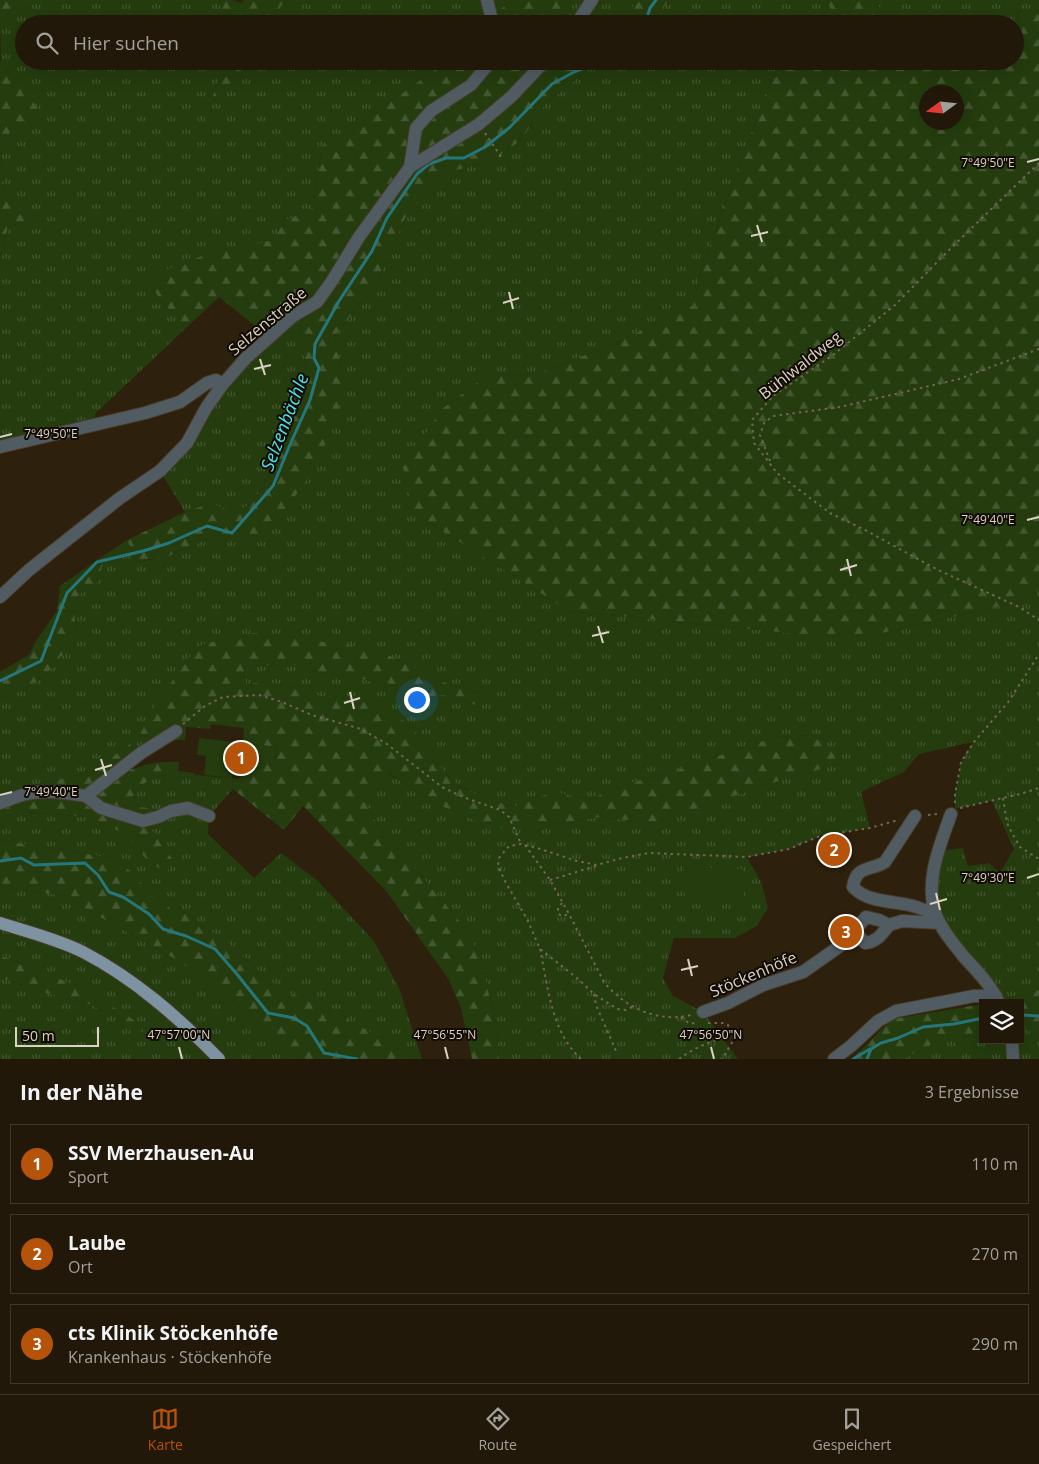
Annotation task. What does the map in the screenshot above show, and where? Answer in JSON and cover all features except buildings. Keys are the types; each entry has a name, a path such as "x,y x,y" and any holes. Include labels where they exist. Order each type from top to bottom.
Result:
{"main road":[{"path":"0,922 82,951 110,967 145,992 183,1024 219,1059"}],"street":[{"path":"487,0 491,15"},
{"path":"582,15 592,0"},
{"path":"410,167 416,128 431,111 471,85 484,70"},
{"name":"Selzenstraße","path":"0,597 28,570 120,498 160,471 187,443 206,408 223,384 246,358 293,316 317,302 359,237 410,167 479,124 512,96 537,70"},
{"path":"0,448 145,413 180,402 207,383 216,380 223,384"},
{"path":"86,796 141,753 176,731"},
{"path":"0,803 25,794 60,792 86,796 101,808 143,820 188,808 209,816"},
{"path":"950,812 932,877 932,899 938,918 951,940 998,999"},
{"path":"915,816 885,862 860,872 854,878 853,887 859,893 870,898 911,905 938,918"},
{"name":"Stöckenhöfe","path":"703,1012 728,1003 763,985 803,972 858,935 857,928 866,917 889,925 902,921 938,918"},
{"path":"858,935 865,943 872,942 879,938 889,925"},
{"path":"834,1059 878,1022 896,1011 974,996 998,999"},
{"path":"1012,1044 1013,1059"}],"path":[{"path":"485,133 503,160"},
{"name":"Bühlwaldweg","path":"1039,163 895,305 833,355 773,396 752,420 754,443 777,473 830,513 936,568 1019,607 1039,620"},
{"path":"770,463 760,435 764,423 773,416 840,407 959,379 1039,349"},
{"path":"950,812 961,762 974,742 1009,701 1039,654"},
{"path":"176,731 205,706 223,697 259,695 282,702 312,715 360,730 387,744 442,787 463,797 500,810 509,816 521,844"},
{"path":"550,880 622,858 648,853 747,857 788,849 820,836 870,828 915,816 950,812 1039,788"},
{"path":"1003,798 1006,823 1020,847 1039,859"},
{"path":"581,1059 566,1041 557,1024 540,949 527,919 498,866 499,858 509,846 521,844 597,865"},
{"path":"525,845 550,880 604,982 612,992 632,1007 655,1015 681,1017 703,1012"},
{"path":"562,903 558,908 558,914 563,916 569,914"},
{"path":"540,949 594,994 617,1010 626,1010 632,1007"},
{"path":"594,994 596,1005 616,1051"},
{"path":"721,1059 734,1039 728,1025 723,1023 725,1017"},
{"path":"679,1059 693,1049 719,1039 733,1037"}],"green space":[{"path":"0,0 20,0 0,23"},
{"path":"20,0 218,0 224,12 232,15 15,15 15,70 219,70 220,74 213,96 220,101 241,70 435,70 346,134 322,146 313,207 285,221 273,240 148,277 158,297 186,328 95,414 96,424 0,447 0,257 8,227 43,219 5,191 0,154 27,89 1,64 0,23"},
{"path":"218,0 232,0 241,3 244,0 286,0 275,15 232,15 224,12"},
{"path":"286,0 510,0 495,15 275,15"},
{"path":"510,0 566,0 571,3 571,15 495,15"},
{"path":"566,0 638,0 626,15 571,15 571,3"},
{"path":"638,0 669,0 658,15 626,15"},
{"path":"669,0 828,0 830,9 824,15 658,15"},
{"path":"828,0 874,0 885,15 824,15 830,9"},
{"path":"874,0 1039,0 1039,10 1024,15 885,15"},
{"path":"1039,10 1039,589 1023,601 877,634 799,634 569,611 412,512 403,467 442,409 487,375 536,374 614,344 693,305 700,273 767,90 777,70 1024,70 1024,15"},
{"path":"0,57 1,64 27,89 39,113 12,127 0,154"},
{"path":"219,70 241,70 220,102 213,96 220,74"},
{"path":"435,70 588,70 546,103 521,140 494,160 446,173 406,216 378,280 335,336 342,376 337,418 306,482 269,530 250,542 218,534 169,556 137,563 127,540 185,512 211,503 236,513 253,502 270,474 298,410 306,368 299,327 293,317 269,337 219,297 186,328 158,297 148,277 202,256 273,240 285,221 313,207 322,146 346,134"},
{"path":"588,70 777,70 767,90 700,273 693,305 614,344 536,374 487,375 442,409 412,512 569,611 799,634 877,634 1023,601 1039,589 1039,990 1004,999 995,999 935,914 938,851 963,848 968,866 989,863 1000,873 1014,849 992,801 955,809 955,794 961,762 973,742 919,754 904,772 861,792 870,828 820,836 789,849 747,857 761,882 768,908 757,926 735,938 674,938 663,978 673,996 703,1012 738,1059 499,1059 497,1033 481,957 458,919 377,824 358,790 388,773 433,802 537,823 568,822 599,817 654,823 772,783 844,762 812,735 775,737 667,773 630,783 589,799 554,792 517,806 488,801 458,785 433,760 413,728 358,701 336,701 285,685 260,682 246,685 244,672 246,666 297,665 311,671 391,684 425,697 449,694 475,705 484,694 443,682 382,652 221,639 202,645 186,661 171,684 146,749 137,756 130,744 91,772 17,789 0,797 0,700 43,678 76,638 74,606 83,589 97,582 106,554 127,540 137,563 169,556 218,534 250,541 342,376 335,336 378,280 406,216 446,173 494,160 521,140 546,103"},
{"path":"0,154 5,191 43,219 8,227 0,257"},
{"path":"293,316 299,327 306,368 298,410 270,474 253,502 236,513 211,504 185,512 160,471 206,408"},
{"path":"106,554 97,583 83,589 74,606 76,638 43,678 0,700 0,672 30,654 34,644 57,611 60,586"},
{"path":"254,633 362,647 382,652 443,682 484,694 475,705 449,694 425,697 391,684 311,671 297,665 246,666 244,672 246,685 260,682 285,685 336,701 358,701 387,708 413,728 433,760 458,785 488,801 517,806 553,792 589,799 630,783 667,773 775,737 812,735 845,762 772,783 654,823 599,817 494,829 433,802 389,773 358,790 377,824 458,919 481,957 497,1033 499,1059 472,1059 461,1008 449,980 387,892 303,806 284,830 233,789 232,778 239,779 241,761 275,765 277,747 243,743 244,728 211,724 210,729 186,727 185,740 176,740 158,749 146,749 141,733 149,715 186,661 202,645 221,639"},
{"path":"199,738 277,747 275,765 234,760 232,778 204,775 206,756 197,755"},
{"path":"130,744 137,756 126,772 151,764 179,762 178,771 149,781 134,791 133,800 139,807 150,808 152,819 144,821 173,860 167,873 148,861 125,834 88,817 27,812 0,823 0,797 17,789 91,772"},
{"path":"178,771 195,773 195,775 232,778 233,789 209,816 208,834 254,878 281,853 318,881 374,941 399,988 422,1059 413,1059 386,1041 319,1003 282,991 223,939 185,913 176,913 145,888 135,874 112,858 0,840 0,823 27,812 88,817 125,834 148,861 173,860 143,821 150,808 139,807 133,800 134,791 144,784 160,776"},
{"path":"0,840 112,858 135,874 145,888 176,913 185,913 223,939 282,991 319,1003 386,1041 413,1059 301,1059 219,990 177,960 84,908 68,896 0,887"},
{"path":"684,867 743,869 744,900 685,897"},
{"path":"0,887 68,896 84,908 177,960 219,990 301,1059 0,1059 0,977 46,993 92,1005 143,1031 21,963 0,955"},
{"path":"0,955 84,989 142,1025 143,1032 92,1005 46,993 0,977"},
{"path":"1039,990 1039,1037 1024,1028 1024,999 1003,999"},
{"path":"979,1005 979,1032 934,1043 903,1059 852,1059 892,1019"},
{"path":"1024,1028 1039,1037 1039,1059 903,1059 934,1043 979,1032 979,1044 1024,1044"}],"waterway":[{"name":"Selzenbächle","path":"648,15 656,0"},
{"name":"Selzenbächle","path":"0,681 41,661 67,593 97,562 169,543 207,526 232,533 273,486 310,400 319,368 314,358 315,344 339,301 372,251 387,218 417,174 429,164 446,158 464,158 485,147 509,128 552,84 579,70"},
{"path":"0,861 21,858 34,865 85,863 98,875 109,892 123,897 149,914 163,929 186,936 215,949 268,1013 294,1018 307,1026 324,1053 357,1059"},
{"path":"1024,1015 1039,1016"},
{"path":"867,1059 871,1049 881,1043 923,1027 954,1024 979,1019"},
{"path":"853,1059 870,1049"}],"place":[{"name":"SSV Merzhausen-Au","path":"241,758"},
{"name":"Laube","path":"834,850"},
{"name":"cts Klinik Stöckenhöfe","path":"846,932"}]}
